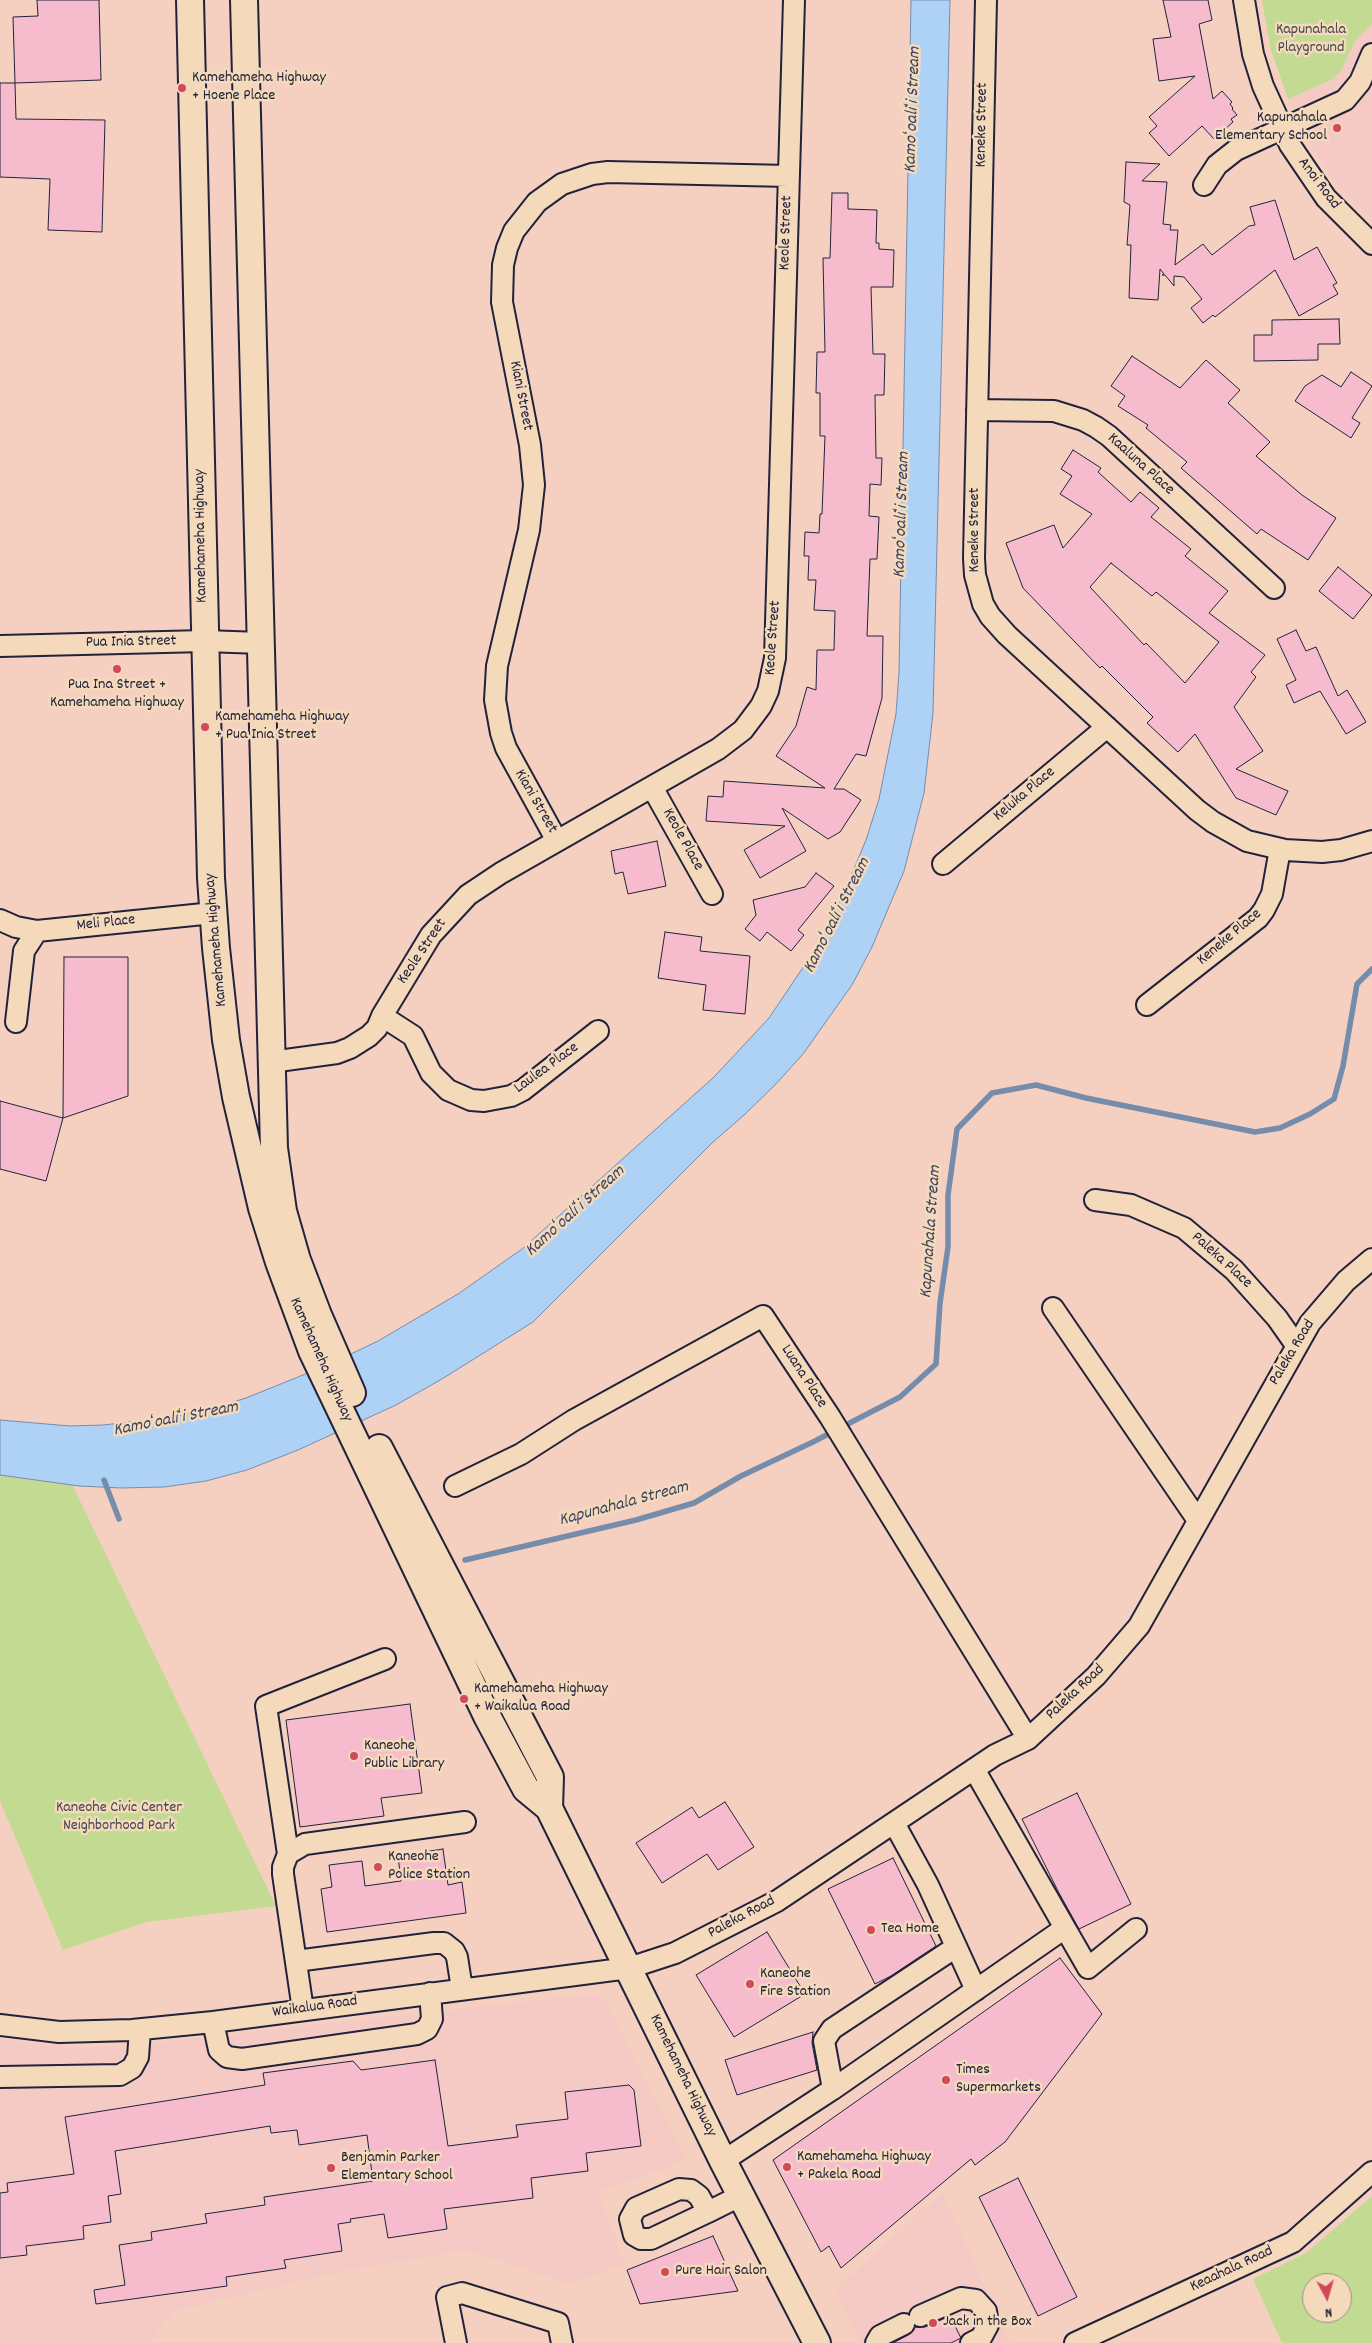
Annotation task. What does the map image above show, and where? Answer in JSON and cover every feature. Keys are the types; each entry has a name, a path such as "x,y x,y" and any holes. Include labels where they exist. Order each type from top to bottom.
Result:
{"main road":[{"name":"Kamehameha Highway","path":"190,0 213,913 236,1096 262,1208 279,1262 363,1434 492,1724 526,1789 549,1808 723,2161 817,2343"},
{"name":"Kamehameha Highway","path":"244,0 274,1148 283,1211 323,1350"},
{"path":"230,1057 272,1062"}],"street":[{"name":"Keole Street","path":"272,1062 324,1056 350,1048 377,1028 382,1016 431,935 453,909 484,883 718,749 743,730 761,706 773,674 775,658 794,0"},
{"name":"Keneke Street","path":"986,0 974,558 978,592 990,616 998,626 1213,822 1247,840 1280,849 1322,852 1341,850 1372,841"},
{"name":"Anoi Road","path":"1244,0 1254,54 1263,86 1282,129 1307,172 1326,198 1372,244"},
{"path":"1204,185 1210,174 1226,157 1282,129 1334,107 1364,86 1372,54"},
{"name":"Kiani Street","path":"557,841 509,755 501,733 495,700 497,666 529,530 534,485 530,445 502,302 503,265 507,248 524,216 536,202 562,184 592,174 608,172 789,176"},
{"name":"Kaaluna Place","path":"977,410 1054,411 1083,420 1096,427 1109,436 1274,588"},
{"name":"Pua Inia Street","path":"0,646 205,641 261,643"},
{"name":"Keluka Place","path":"943,864 1107,727"},
{"name":"Keole Place","path":"652,787 712,894"},
{"name":"Keneke Place","path":"1147,1005 1264,910 1272,894 1280,849"},
{"name":"Meli Place","path":"0,920 16,927 37,931 213,913"},
{"path":"16,1022 24,951 37,931"},
{"name":"Laulea Place","path":"382,1016 413,1036 431,1073 444,1086 459,1096 484,1101 511,1096 523,1090 598,1031"},
{"name":"Paleka Place","path":"1096,1200 1131,1205 1184,1228 1234,1270 1267,1306 1296,1345"},
{"name":"Paleka Road","path":"629,1968 675,1953 768,1905 894,1824 995,1755 1028,1739 1096,1676 1139,1626 1197,1519 1296,1345 1326,1302 1372,1259"},
{"path":"1053,1308 1197,1519"},
{"name":"Luana Place","path":"455,1486 521,1454 574,1420 763,1316 830,1417 841,1438 1028,1739"},
{"path":"303,2010 283,1874 283,1867 288,1854 266,1706 385,1659"},
{"path":"974,1769 1088,1968 1136,1930"},
{"path":"288,1854 305,1844 465,1822"},
{"path":"894,1824 928,1885 976,1990"},
{"path":"723,2161 833,2088 1065,1928"},
{"path":"296,1961 444,1943 454,1951 457,1957 462,1989"},
{"path":"833,2088 824,2041 832,2028 956,1947"},
{"name":"Waikalua Road","path":"0,2025 76,2032 140,2030 629,1968"},
{"path":"213,2022 219,2050 227,2057 242,2059 417,2034 426,2028 432,2019 430,1993"},
{"path":"0,2077 120,2075 132,2068 138,2057 140,2030"},
{"name":"Keaahala Road","path":"1075,2343 1292,2242 1372,2172"},
{"path":"708,2212 742,2195"},
{"path":"456,2343 447,2297 462,2293 558,2323 562,2343"},
{"path":"876,2343 880,2336 912,2320 954,2300 969,2298 982,2305 986,2311 988,2325 980,2340"}],"shaded area":[{"name":"Kapunahala Elementary School","path":"1372,24 1372,220 1340,187 1322,162 1306,136 1288,99 1331,80 1341,71 1355,41"},
{"name":"Benjamin Parker Elementary School","path":"586,1995 601,1999 610,2007 687,2160 599,2192 625,2264 571,2284 467,2250 339,2272 175,2311 149,2343 0,2343 0,2040 58,2046 133,2045"},
{"path":"943,2192 1011,2343 860,2343 834,2290"}],"green space":[{"name":"Kapunahala Playground","path":"1262,0 1372,0 1372,24 1355,41 1341,71 1331,80 1288,99 1271,50"},
{"name":"Kaneohe Civic Center Neighborhood Park","path":"0,1466 66,1472 276,1906 147,1922 63,1950 0,1801"},
{"path":"1372,2196 1372,2343 1282,2343 1253,2279 1306,2253"}],"water":[{"name":"Kamoʻoaliʻi Stream","path":"911,0 950,0 933,713 924,793 904,871 872,947 852,985 803,1054 775,1085 712,1143 533,1322 442,1379 396,1405 298,1450 247,1470 206,1481 164,1487 121,1488 79,1486 0,1475 0,1420 70,1426 103,1425 174,1417 210,1409 246,1398 330,1364 378,1341 458,1294 522,1249 714,1077 769,1018 814,951 834,916 866,840 879,799 896,714 899,672"}],"building":[{"path":"37,0 99,0 101,80 15,83 13,17 38,16"},
{"path":"1163,0 1208,0 1212,20 1199,24 1213,99 1222,91 1232,102 1230,104 1237,115 1231,119 1233,122 1214,139 1202,126 1169,156 1149,133 1157,126 1149,117 1195,76 1159,81 1153,39 1171,37"},
{"path":"0,83 15,83 16,119 105,120 102,232 48,230 50,179 0,177"},
{"path":"1126,162 1160,164 1142,181 1167,182 1163,224 1171,225 1170,230 1178,230 1175,265 1203,244 1212,255 1249,226 1255,225 1250,207 1275,200 1294,260 1317,247 1337,283 1333,285 1338,294 1299,316 1275,270 1215,317 1213,315 1203,323 1191,308 1202,299 1184,277 1174,276 1174,286 1165,275 1162,275 1164,274 1160,269 1158,300 1129,298 1131,245 1127,245 1130,205 1124,202"},
{"path":"832,193 848,193 848,209 877,210 876,243 879,243 879,249 894,250 893,287 871,287 873,354 885,354 884,395 875,395 876,458 882,458 881,485 870,484 869,516 879,517 877,559 870,559 867,636 883,636 882,698 866,756 856,754 834,789 844,789 861,800 840,832 828,839 782,808 806,851 760,878 744,850 785,826 706,821 708,796 723,797 724,781 825,788 776,756 796,726 807,687 816,690 817,650 834,650 835,611 814,610 816,580 808,580 809,556 804,556 805,532 819,533 820,514 822,514 825,436 820,436 820,393 816,393 817,352 825,352 823,258 830,258"},
{"path":"1339,319 1340,344 1318,344 1318,360 1254,361 1254,335 1272,335 1272,320"},
{"path":"1132,356 1180,388 1206,360 1240,390 1228,403 1270,442 1256,456 1302,495 1336,518 1308,560 1261,529 1257,534 1181,468 1187,462 1146,428 1148,425 1118,406 1125,396 1111,386"},
{"path":"1351,372 1372,386 1352,418 1360,423 1351,438 1295,401 1305,386 1322,375 1341,387"},
{"path":"1073,450 1101,468 1098,472 1131,502 1140,492 1159,508 1151,517 1191,549 1185,556 1228,591 1209,613 1265,655 1251,672 1256,677 1234,707 1263,751 1236,769 1288,791 1276,815 1236,798 1195,734 1178,752 1147,723 1153,717 1102,666 1100,668 1023,588 1006,543 1054,525 1063,548 1092,514 1060,494 1072,476 1061,469","holes":["1111,563 1152,596 1156,592 1219,642 1185,683 1146,643 1144,645 1090,587"]},
{"path":"1338,567 1372,595 1353,619 1319,591"},
{"path":"1296,630 1306,651 1316,647 1338,696 1347,690 1366,722 1346,734 1320,691 1294,703 1286,685 1296,680 1277,639"},
{"path":"657,841 666,886 628,894 623,872 615,874 611,851"},
{"path":"816,873 834,886 798,930 804,935 791,951 767,932 760,941 745,929 756,915 753,900 805,887"},
{"path":"665,932 702,937 700,951 750,956 745,1014 703,1010 706,985 658,978"},
{"path":"64,957 128,957 128,1096 63,1118"},
{"path":"0,1101 63,1118 46,1181 0,1169"},
{"name":"Kaneohe Public Library","path":"410,1704 422,1793 381,1798 384,1816 300,1827 286,1720"},
{"path":"1077,1793 1131,1904 1079,1929 1022,1819"},
{"path":"725,1802 754,1847 718,1870 707,1854 662,1883 636,1843 692,1807 699,1818"},
{"path":"443,1849 448,1885 462,1882 466,1913 327,1932 321,1889 332,1887 329,1865 362,1861 365,1886 401,1881 398,1856"},
{"path":"893,1858 936,1946 891,1976 875,1984 828,1889"},
{"name":"Kaneohe Fire Station","path":"767,1932 805,1994 734,2037 696,1975"},
{"path":"1060,1958 1102,2014 1005,2142 975,2165 971,2159 841,2268 829,2246 821,2252 773,2160"},
{"path":"813,2032 812,2043 817,2070 737,2095 725,2060"},
{"path":"435,2060 448,2146 518,2137 516,2125 568,2119 565,2092 629,2085 634,2090 641,2146 586,2153 588,2171 531,2178 533,2198 444,2209 447,2229 388,2238 384,2214 350,2219 351,2222 338,2224 342,2251 284,2260 286,2268 226,2277 227,2286 96,2304 94,2290 125,2285 119,2245 152,2240 151,2232 207,2223 205,2214 265,2205 264,2197 373,2181 367,2135 299,2145 297,2130 271,2133 270,2126 115,2151 121,2194 108,2196 111,2222 83,2226 84,2239 26,2246 27,2255 0,2258 0,2193 8,2192 7,2183 74,2174 65,2117 265,2085 263,2073 353,2061 361,2070"},
{"path":"1018,2178 1077,2297 1038,2316 979,2197"},
{"path":"713,2236 738,2291 640,2304 627,2270"},
{"name":"Jack in the Box","path":"950,2316 961,2338 951,2343 893,2343 910,2334 915,2327 925,2327"}],"waterway":[{"name":"Kapunahala Stream","path":"465,1560 636,1520 694,1503 741,1476 813,1442 900,1397 936,1364 940,1303 948,1247 948,1195 957,1129 992,1093 1036,1085 1086,1098 1255,1132 1280,1128 1310,1114 1334,1099 1343,1066 1357,984 1372,969"},
{"name":"Kapunahala Stream","path":"104,1480 119,1519"}],"place":[{"name":"Kamehameha Highway + Hoene Place","path":"182,88"},
{"name":"Kapunahala Elementary School","path":"1337,128"},
{"name":"Pua Ina Street + Kamehameha Highway","path":"117,669"},
{"name":"Kamehameha Highway + Pua Inia Street","path":"205,727"},
{"name":"Kamehameha Highway + Waikalua Road","path":"464,1699"},
{"name":"Kaneohe Public Library","path":"354,1756"},
{"name":"Kaneohe Police Station","path":"378,1867"},
{"name":"Tea Home","path":"871,1930"},
{"name":"Kaneohe Fire Station","path":"750,1984"},
{"name":"Times Supermarkets","path":"946,2080"},
{"name":"Kamehameha Highway + Pakela Road","path":"787,2167"},
{"name":"Benjamin Parker Elementary School","path":"331,2168"},
{"name":"Pure Hair Salon","path":"665,2272"},
{"name":"Jack in the Box","path":"933,2323"}]}
